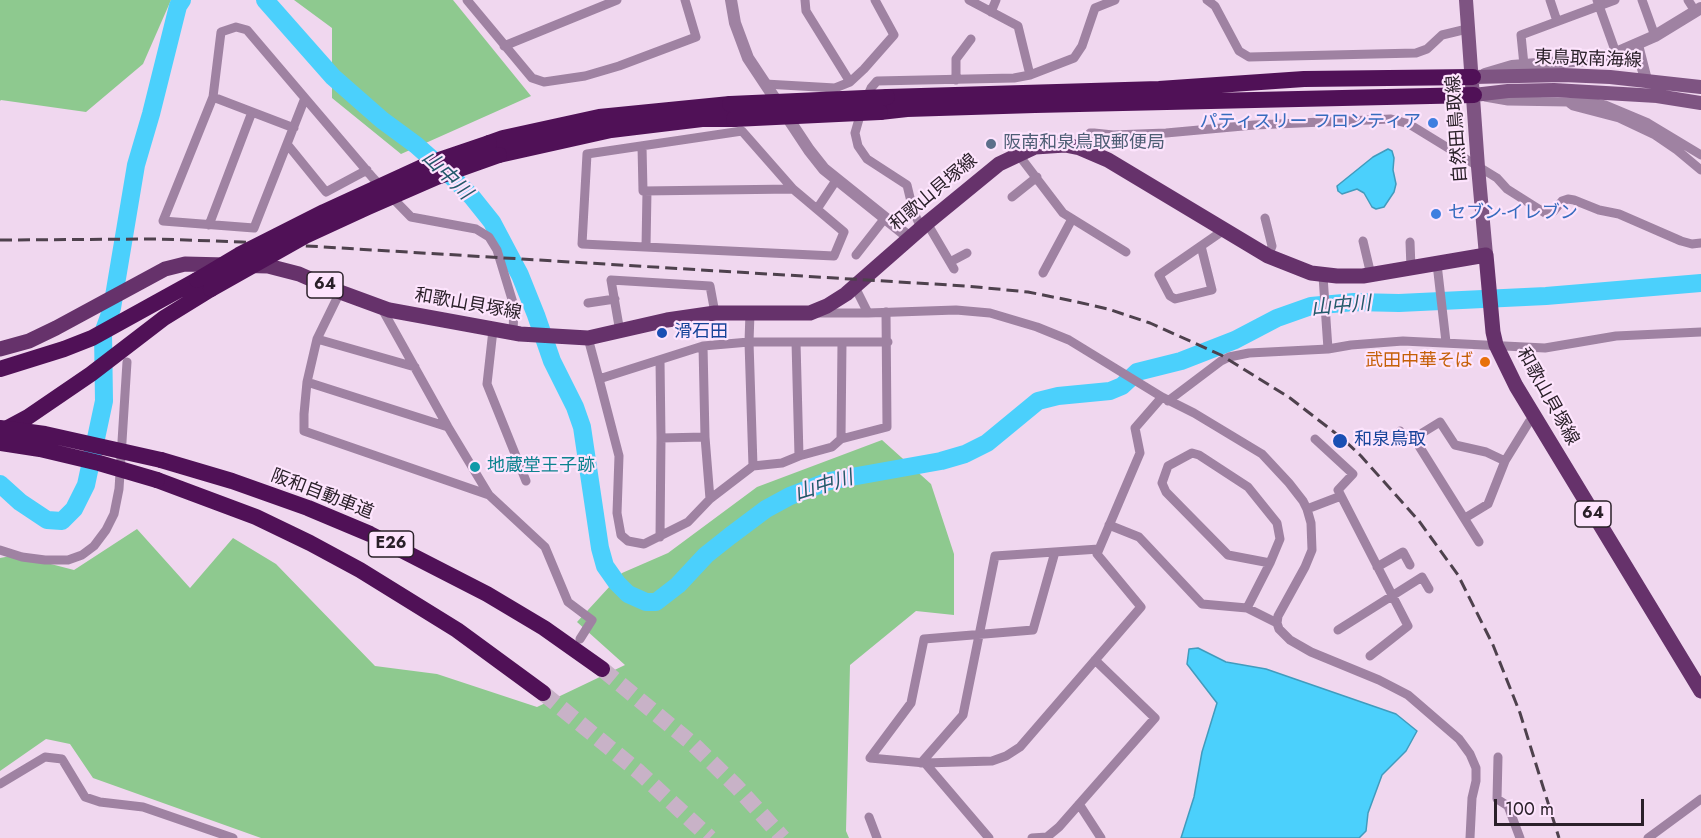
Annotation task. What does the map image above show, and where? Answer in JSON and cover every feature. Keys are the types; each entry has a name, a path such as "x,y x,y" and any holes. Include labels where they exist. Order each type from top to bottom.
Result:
{"highway":[{"path":"0,430 28,417 132,344 239,255 324,212 433,162 494,149 503,138 599,117 732,111 887,97 1159,88 1304,79 1473,77"},
{"path":"732,111 880,112 1035,105 1474,95"},
{"path":"0,369 92,338 204,284"},
{"name":"阪和自動車道","path":"0,430 45,434 161,460 286,500 370,534 487,594 544,628 602,669"},
{"name":"E26","path":"0,443 99,462 157,480 256,517 360,570 457,630 543,693"}],"main road":[{"name":"自然田鳥取線","path":"1466,0 1487,263"},
{"name":"東鳥取南海線","path":"1473,77 1563,75 1661,81 1701,87"},
{"name":"東鳥取南海線","path":"1474,95 1508,91 1554,90 1657,96 1701,103"},
{"name":"和歌山貝塚線","path":"0,349 29,341 165,269 202,263 268,266 299,274 381,307 516,334 581,338 620,332 667,320 715,313 810,312 827,306 855,287 999,164 1035,147 1050,145 1077,147 1094,153 1268,256 1323,282 1411,268 1438,270 1487,263 1495,339 1516,386 1701,691"}],"street":[{"path":"466,0 532,78 544,82 585,76 633,62 696,37 685,0"},
{"path":"504,46 617,0"},
{"path":"731,0 735,23 748,58 824,169 885,218 920,230"},
{"path":"805,0 806,11 850,82"},
{"path":"765,84 835,88 850,82 894,35 875,0"},
{"path":"969,0 1018,26 1030,75"},
{"path":"991,12 996,0"},
{"path":"967,253 952,266 920,230 907,185 867,159 858,146 855,134 857,121 871,88 878,81 1014,78 1030,75 1077,55 1095,4 1115,0"},
{"path":"1207,0 1215,6 1239,51 1249,57 1416,53 1427,49 1442,35 1467,29"},
{"path":"1550,0 1557,21"},
{"path":"1524,65 1521,35 1598,3 1616,0"},
{"path":"1642,0 1655,36"},
{"path":"1473,77 1512,66 1587,60 1616,53 1655,36 1698,9 1688,0"},
{"path":"1598,3 1616,53"},
{"path":"305,98 254,228 163,221 213,97 220,32 236,27 247,30 367,170 411,217 476,229 489,237 497,250 514,306 516,334"},
{"path":"956,80 956,59 971,39"},
{"path":"1637,45 1646,80"},
{"path":"1554,90 1573,106 1619,118 1650,133 1677,150 1701,170"},
{"path":"1474,95 1508,101 1567,102 1580,100 1605,105 1623,111 1663,131 1701,155"},
{"path":"213,97 294,128"},
{"path":"210,225 252,112"},
{"path":"1077,147 1090,133 1166,134 1254,125 1391,119 1409,124 1497,178 1518,197 1545,213 1553,212 1562,201 1574,200 1599,210 1621,215 1681,241 1692,244 1701,243"},
{"path":"742,131 794,189 844,232 834,256 582,244 587,154 642,146 742,131"},
{"path":"287,144 326,192 367,170"},
{"path":"642,146 643,191 794,189"},
{"path":"1018,154 1063,213 1126,252"},
{"path":"1012,197 1036,177"},
{"path":"817,209 837,179"},
{"path":"646,247 647,191"},
{"path":"856,255 885,218"},
{"path":"1265,218 1272,246 1268,256"},
{"path":"1043,273 1045,259 1072,219"},
{"path":"1201,246 1212,290 1175,299 1170,296 1160,275 1201,246 1224,230"},
{"path":"1363,241 1371,275"},
{"path":"1410,242 1411,268"},
{"path":"1438,270 1446,342"},
{"path":"620,332 611,280 710,286 715,313"},
{"path":"1323,282 1328,349"},
{"path":"855,287 868,313"},
{"path":"340,292 317,339 307,382 304,430 489,495"},
{"path":"588,303 615,300"},
{"path":"381,307 448,428 489,495 545,548 568,602 592,620 580,639"},
{"path":"810,312 956,310 990,313 1037,327 1069,340 1165,399 1194,412 1262,454 1289,483 1307,508 1311,523 1312,550 1278,616 1277,623 1282,633 1297,644 1407,695 1426,709 1465,745 1474,761 1477,774 1472,798 1470,838"},
{"path":"581,338 599,378 619,456 617,513 621,535 628,541 644,544 688,522 710,499 753,466 782,463 832,447 841,440 887,427 886,312"},
{"path":"750,313 753,466"},
{"path":"493,330 488,384 526,481"},
{"path":"1055,552 1033,630 924,639 911,703 870,758 923,763 992,761 1020,747 1141,607 1097,554 1140,453 1135,428 1165,399 1229,357 1249,353 1328,349 1403,341 1446,342 1495,339 1545,348 1616,336 1701,332"},
{"path":"317,339 416,367"},
{"path":"599,378 703,346 749,342 888,342"},
{"path":"796,342 799,456"},
{"path":"841,440 842,342"},
{"path":"703,346 705,437 710,499"},
{"path":"660,360 662,438 660,537"},
{"path":"0,550 22,557 68,560 82,555 94,546 106,530 114,514 118,489 127,362"},
{"path":"307,382 448,428"},
{"path":"1465,518 1488,504 1497,492 1505,461 1529,422 1534,418"},
{"path":"1414,438 1440,422 1455,445 1485,452 1505,461"},
{"path":"1400,431 1403,435 1414,438 1479,542"},
{"path":"662,438 705,437"},
{"path":"1315,439 1353,474 1338,490 1408,626 1370,656"},
{"path":"1247,608 1270,563 1280,539 1276,523 1248,487 1217,466 1192,453 1168,466 1162,483 1166,492 1228,555 1270,563"},
{"path":"1307,508 1341,496"},
{"path":"1109,525 1139,537 1202,604 1247,608 1277,623"},
{"path":"923,763 963,716 995,556 1099,549"},
{"path":"1377,567 1403,552 1410,565"},
{"path":"1338,630 1422,577 1429,589"},
{"path":"1032,838 1047,837 1059,827 1155,718 1095,660"},
{"path":"0,784 45,757 62,759 85,797 100,802 144,807 233,838"},
{"path":"1498,757 1497,799 1508,806 1520,838"},
{"path":"923,763 989,838"},
{"path":"1648,838 1701,799"},
{"path":"1079,804 1101,838"},
{"path":"869,817 877,838"}],"green space":[{"path":"0,0 171,0 143,64 86,112 0,101"},
{"path":"294,0 453,0 531,96 401,154 332,98 332,28"},
{"path":"882,440 931,484 954,554 954,615 916,611 850,665 846,831 849,838 261,838 93,778 70,744 46,739 0,771 0,558 16,555 74,570 137,529 190,588 233,538 276,564 375,666 437,674 537,707 625,665 577,622 622,573 668,553 757,487"}],"water":[{"path":"1388,149 1392,151 1394,158 1393,170 1396,184 1394,192 1384,207 1376,209 1372,207 1364,193 1357,189 1342,194 1338,191 1337,186 1373,157"},
{"path":"1198,648 1226,662 1266,669 1396,714 1417,731 1406,751 1382,775 1368,813 1366,831 1359,838 1181,838 1194,797 1202,752 1217,703 1187,664 1189,649"}],"waterway":[{"name":"山中川","path":"0,484 20,502 47,520 62,521 74,509 86,485 104,401 103,333 112,308 136,165 178,6 182,0"},
{"name":"山中川","path":"265,0 333,77 451,176 492,222 520,275 552,361 575,407 582,427 600,548 605,566 628,594 646,602 656,602 678,585 706,555 730,536 766,509 790,496 829,481 941,461 965,454 987,443 1038,401 1058,396 1110,391 1122,386 1137,372 1181,361 1235,340 1277,318 1311,306 1354,302 1399,303 1546,296 1701,283"}],"tunnel":[{"path":"602,669 694,745 737,787 783,838"},
{"path":"543,693 639,772 710,838"}],"railway":[{"path":"0,240 157,239 242,242 966,286 1028,292 1073,301 1108,309 1150,323 1221,355 1290,398 1361,456 1419,521 1458,575 1493,645 1520,713 1559,838"}],"place":[{"name":"パティスリー フロンティア","path":"1433,123"},
{"name":"阪南和泉鳥取郵便局","path":"991,144"},
{"name":"セブン-イレブン","path":"1436,214"},
{"name":"滑石田","path":"662,333"},
{"name":"武田中華そば","path":"1485,362"},
{"name":"和泉鳥取","path":"1340,441"},
{"name":"地蔵堂王子跡","path":"475,467"}]}
